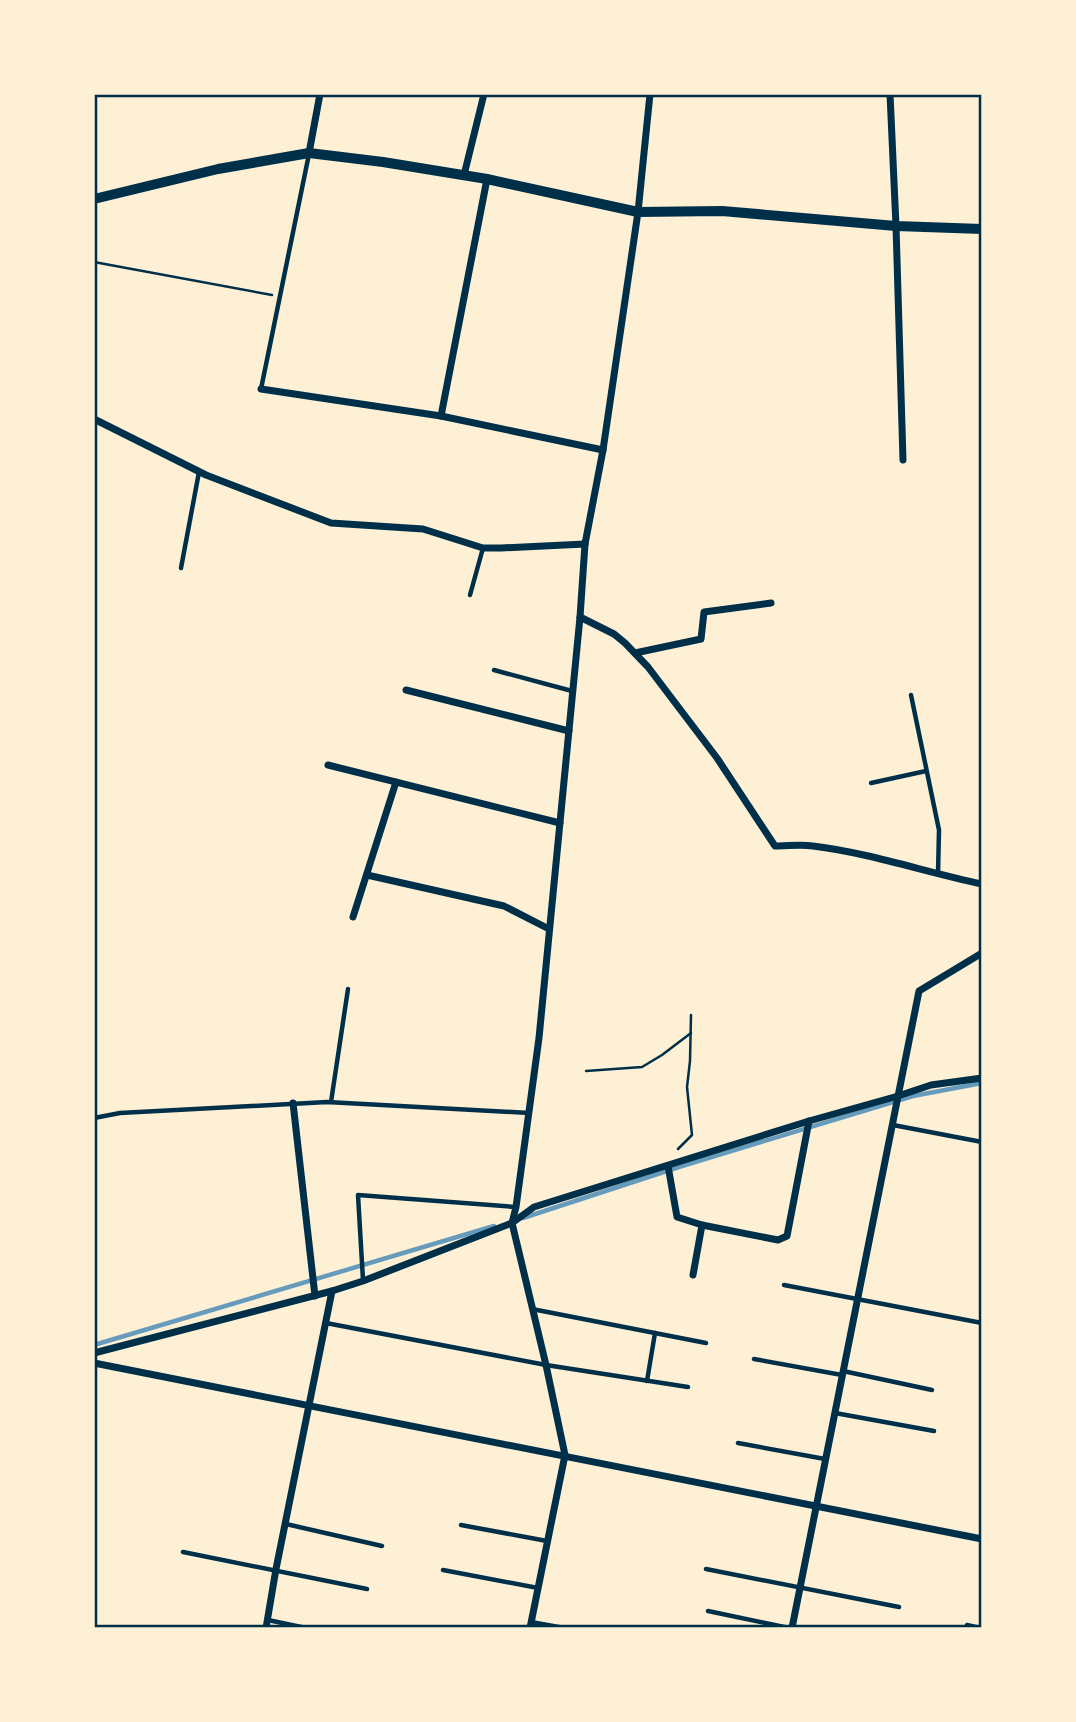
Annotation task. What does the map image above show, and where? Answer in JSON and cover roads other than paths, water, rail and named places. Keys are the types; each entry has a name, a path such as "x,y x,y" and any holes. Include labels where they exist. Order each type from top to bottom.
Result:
{"street":[{"path":"309,153 320,94"},
{"path":"464,175 484,94"},
{"path":"530,1625 565,1455 512,1223 539,1038 586,544 603,450 638,212 650,94"},
{"path":"890,94 902,460"},
{"path":"94,199 218,169 309,153 487,179 638,212 722,211 896,226 982,229"},
{"path":"441,416 487,179"},
{"path":"261,390 441,416 603,450"},
{"path":"94,419 199,471 331,523 423,529 483,548 586,544"},
{"path":"635,653 701,639 704,612 771,603"},
{"path":"580,617 614,634 635,653 670,694 775,846 810,845 852,852 982,884"},
{"path":"407,690 569,731"},
{"path":"328,765 560,823"},
{"path":"353,917 396,782"},
{"path":"367,875 503,906 550,929"},
{"path":"791,1628 919,991 982,953"},
{"path":"94,1353 332,1291 512,1223 534,1207 931,1085 982,1078"},
{"path":"293,1103 315,1296"},
{"path":"668,1166 677,1217 702,1225 778,1240 787,1236 809,1121"},
{"path":"693,1275 702,1225"},
{"path":"266,1624 332,1291"},
{"path":"94,1363 982,1539"}],"lane":[{"path":"261,390 309,153"},
{"path":"181,568 199,471"},
{"path":"470,596 483,548"},
{"path":"494,670 573,691"},
{"path":"911,695 939,830 938,875"},
{"path":"871,783 926,771"},
{"path":"331,1102 348,989"},
{"path":"94,1118 120,1113 331,1102 529,1112"},
{"path":"892,1125 982,1142"},
{"path":"363,1281 358,1195 516,1207"},
{"path":"784,1285 982,1323"},
{"path":"532,1309 706,1343"},
{"path":"326,1323 545,1364 688,1387"},
{"path":"647,1381 655,1333"},
{"path":"754,1359 932,1390"},
{"path":"835,1413 934,1431"},
{"path":"737,1443 825,1459"},
{"path":"286,1524 382,1546"},
{"path":"461,1525 547,1541"},
{"path":"183,1552 367,1589"},
{"path":"706,1569 899,1607"},
{"path":"443,1570 538,1588"},
{"path":"708,1611 791,1628"},
{"path":"266,1624 306,1628"},
{"path":"530,1625 564,1628"},
{"path":"967,1625 980,1628"}],"waterway":[{"path":"523,1218 682,1166 913,1096 982,1083"},
{"path":"94,1345 494,1226"}]}
